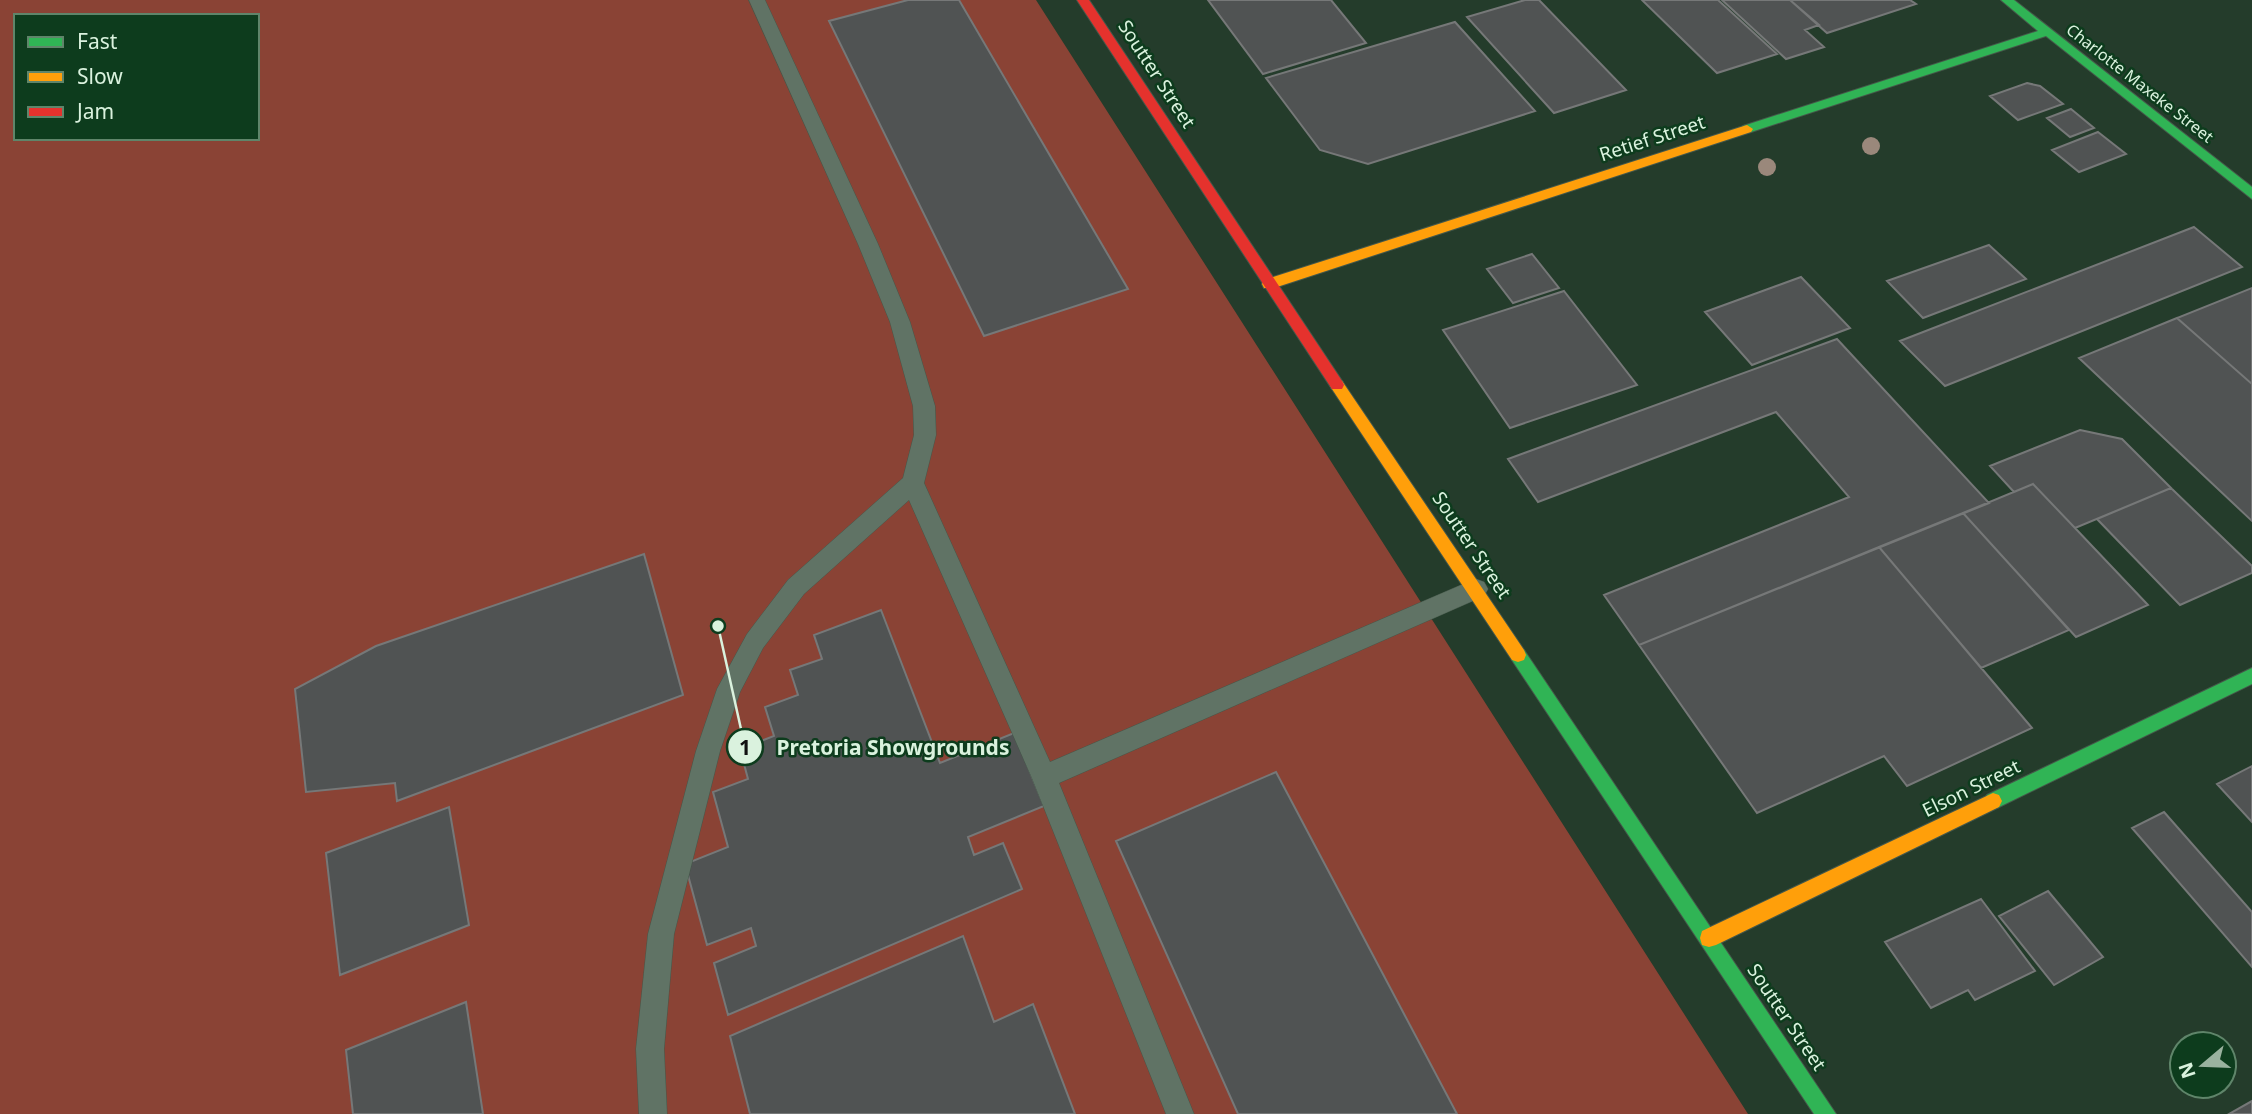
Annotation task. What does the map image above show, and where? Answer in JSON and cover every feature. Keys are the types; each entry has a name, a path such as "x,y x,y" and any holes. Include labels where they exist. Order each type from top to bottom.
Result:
{"main road":[{"name":"Soutter Street","path":"1083,0 1269,284 1826,1114"},
{"name":"Charlotte Maxeke Street","path":"2007,0 2252,194"},
{"name":"Retief Street","path":"1269,284 2047,32"},
{"name":"Elson Street","path":"1709,938 2252,676"}],"lane":[{"path":"653,1114 650,1048 661,934 708,751 729,688 755,641 796,587 913,484 925,435 924,406 913,363 868,244 757,0"},
{"path":"913,484 1044,777 1180,1114"},
{"path":"1044,777 1476,589"}],"shaded area":[{"path":"0,0 1036,0 1748,1114 0,1114"}],"building":[{"path":"908,0 959,0 1128,289 984,336 829,21"},
{"path":"1208,0 1331,0 1366,43 1263,74"},
{"path":"1525,0 1539,0 1626,90 1554,113 1467,17"},
{"path":"1642,0 1718,0 1777,54 1717,73"},
{"path":"1722,0 1790,0 1819,25 1805,30 1824,47 1786,59"},
{"path":"1790,0 1910,0 1916,4 1827,33"},
{"path":"1455,22 1535,111 1368,164 1320,150 1266,78"},
{"path":"2027,83 2040,86 2063,104 2018,120 1990,96"},
{"path":"2071,109 2094,128 2070,137 2047,118"},
{"path":"2098,132 2126,154 2079,172 2052,150"},
{"path":"2194,227 2242,267 1945,386 1900,341"},
{"path":"1989,245 2026,279 1923,318 1887,281"},
{"path":"1532,254 1559,288 1513,303 1487,269"},
{"path":"1801,277 1850,328 1752,365 1705,312"},
{"path":"2252,288 2252,384 2177,318"},
{"path":"1564,291 1637,385 1510,428 1443,330"},
{"path":"2177,318 2252,384 2252,521 2079,358"},
{"path":"1837,339 1989,503 1639,645 1604,595 1849,497 1776,412 1538,502 1508,459"},
{"path":"2080,430 2122,439 2171,488 2075,528 2033,484 2014,492 1990,466"},
{"path":"2033,484 2148,605 2076,637 1963,513"},
{"path":"2171,488 2252,566 2252,573 2180,605 2097,519"},
{"path":"1963,513 2069,630 1981,668 1879,547"},
{"path":"1879,547 2032,728 1907,786 1884,756 1757,813 1639,645"},
{"path":"644,554 683,695 397,801 395,783 306,792 295,689 376,646"},
{"path":"881,610 940,763 1014,733 1044,806 968,837 974,855 1003,843 1022,889 728,1015 714,963 756,946 751,928 707,945 685,864 728,847 713,792 748,779 740,749 774,736 765,707 798,695 790,670 822,659 814,635"},
{"path":"2252,766 2252,822 2217,784"},
{"path":"1276,772 1457,1114 1238,1114 1116,841"},
{"path":"449,807 469,925 340,975 326,853"},
{"path":"2164,812 2252,912 2252,967 2132,828"},
{"path":"2048,891 2103,957 2054,985 1999,916"},
{"path":"1981,899 2035,971 1975,1000 1968,990 1931,1008 1885,942"},
{"path":"963,936 994,1022 1033,1004 1075,1114 750,1114 730,1036"},
{"path":"466,1002 483,1114 353,1114 346,1050"},
{"path":"2252,1101 2252,1114 2229,1114"}],"traffic: fast":[{"path":"2007,0 2252,194"},
{"path":"1747,129 2047,32"},
{"path":"1518,655 1826,1114"},
{"path":"1993,801 2252,676"}],"traffic: slow":[{"path":"1269,284 1747,129"},
{"path":"1337,385 1518,655"},
{"path":"1709,938 1993,801"}],"traffic: jam":[{"path":"1083,0 1337,385"}],"place":[{"name":"Pretoria Showgrounds","path":"718,626"}]}
